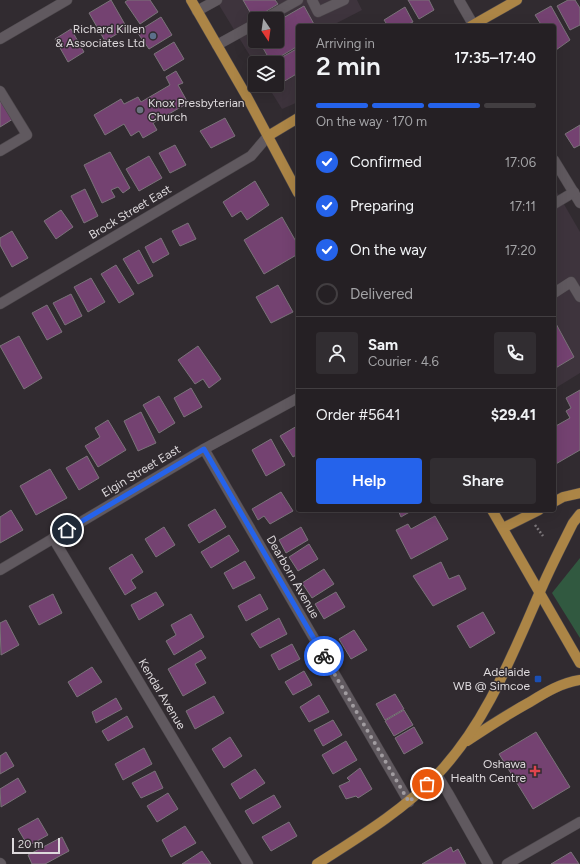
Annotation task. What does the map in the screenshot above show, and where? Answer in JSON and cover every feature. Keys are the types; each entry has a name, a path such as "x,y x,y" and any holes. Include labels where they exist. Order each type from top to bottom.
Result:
{"main road":[{"path":"191,0 218,45 296,189"},
{"path":"476,24 517,0"},
{"path":"268,136 296,119"},
{"path":"556,501 563,497 580,493"},
{"path":"493,512 580,663"},
{"path":"503,528 535,512"},
{"path":"317,864 394,814 409,802 436,775 464,743 484,712 573,523 580,514"},
{"path":"464,743 500,719 556,687 566,682 580,680"}],"street":[{"path":"0,39 67,0"},
{"path":"197,11 217,0"},
{"path":"277,12 298,0"},
{"path":"312,0 318,12 344,0"},
{"path":"459,0 472,24"},
{"path":"218,45 248,28"},
{"path":"0,91 27,135 0,150"},
{"name":"Brock Street East","path":"0,304 251,156 268,136"},
{"path":"556,163 580,203"},
{"path":"556,203 574,192"},
{"path":"556,292 571,282 580,297"},
{"name":"Elgin Street East","path":"0,570 204,449 296,399"},
{"name":"Dearborn Avenue","path":"204,449 409,802"},
{"name":"Kendal Avenue","path":"53,538 248,864"},
{"path":"436,775 448,793 488,864"},
{"path":"507,864 580,822"}],"path":[{"path":"533,521 543,536"}],"shaded area":[{"path":"216,0 357,0 362,10 335,24 296,24 296,103 282,109 271,92 284,92 284,56 250,56"},
{"path":"556,190 580,232 580,373 556,388"}],"green space":[{"path":"580,558 580,638 552,593"}],"building":[{"path":"111,0 127,28 105,41 89,13"},
{"path":"128,0 150,0 158,12 140,24 125,2"},
{"path":"243,0 275,0 278,4 265,12 250,12"},
{"path":"408,0 429,0 434,10 419,19"},
{"path":"568,0 575,0 580,8 580,25 570,30 557,6"},
{"path":"304,6 314,24 296,24 296,47 281,56 268,56 263,48 284,48 284,17"},
{"path":"551,6 570,40 556,50 556,24 541,24 535,15"},
{"path":"405,7 413,22 409,24 387,24 384,20"},
{"path":"161,17 172,35 149,49 137,32"},
{"path":"71,29 84,52 68,62 55,39"},
{"path":"174,42 184,59 164,71 154,54"},
{"path":"296,49 296,74 284,81 284,56"},
{"name":"Knox Presbyterian Church","path":"176,71 183,83 178,85 188,103 153,123 157,130 143,138 139,131 131,136 124,124 105,135 94,115 121,99 124,104 138,97 141,102 170,85 166,77"},
{"path":"0,98 13,119 0,127"},
{"path":"225,118 235,136 211,148 200,131"},
{"path":"580,125 580,145 574,148 565,134"},
{"path":"175,145 186,165 170,173 159,153"},
{"path":"110,152 130,188 123,193 118,187 111,190 115,197 102,203 84,165"},
{"path":"149,156 162,178 139,191 126,169"},
{"path":"255,181 269,205 247,220 241,211 232,217 223,202"},
{"path":"85,189 98,216 84,223 71,196"},
{"path":"61,210 73,227 56,239 44,221"},
{"path":"282,217 296,242 296,255 264,274 244,240"},
{"path":"188,223 196,239 180,246 172,231"},
{"path":"12,231 28,258 12,267 0,245 0,238"},
{"path":"161,238 169,254 153,263 145,247"},
{"path":"139,250 153,276 138,284 123,259"},
{"path":"116,265 134,294 119,303 101,274"},
{"path":"91,278 105,302 88,312 74,287"},
{"path":"278,285 293,312 271,323 256,297"},
{"path":"71,294 82,316 65,325 53,303"},
{"path":"47,305 62,332 47,340 32,313"},
{"path":"556,324 574,357 556,368"},
{"path":"19,336 42,378 24,389 0,346"},
{"path":"198,346 221,379 209,388 203,379 195,384 178,360"},
{"path":"191,388 202,407 184,417 174,398"},
{"path":"580,390 580,450 556,464 556,426 570,418 566,411 571,408 566,398"},
{"path":"159,396 175,423 159,433 143,405"},
{"path":"141,412 156,443 138,451 124,421"},
{"path":"108,420 126,450 98,467 85,446 100,437 95,428"},
{"path":"296,427 296,455 293,457 280,436"},
{"path":"271,439 285,465 266,476 252,450"},
{"path":"87,456 99,478 79,490 66,468"},
{"path":"50,469 67,498 36,515 20,486"},
{"path":"281,492 293,511 270,524 264,516 258,520 252,509"},
{"path":"215,509 226,527 199,543 188,525"},
{"path":"11,510 23,530 0,543 0,517"},
{"path":"399,512 410,512 401,517"},
{"path":"435,516 448,539 411,559 396,530 408,524 411,529"},
{"path":"164,527 175,545 156,557 145,539"},
{"path":"301,527 308,540 286,553 279,540"},
{"path":"229,535 239,551 211,568 201,552"},
{"path":"309,544 318,559 298,571 289,557"},
{"path":"132,554 143,572 131,580 136,588 125,595 109,568"},
{"path":"245,561 255,578 233,589 224,573"},
{"path":"441,562 449,579 459,575 466,589 433,606 413,576"},
{"path":"324,569 334,584 312,598 302,583"},
{"path":"156,592 164,605 139,620 131,605"},
{"path":"336,592 345,607 324,619 315,604"},
{"path":"53,594 62,613 39,625 29,606"},
{"path":"260,594 268,609 246,621 238,606"},
{"path":"483,612 495,633 470,648 457,626"},
{"path":"191,614 204,637 174,655 166,641 176,635 171,625"},
{"path":"279,618 287,634 260,648 251,634"},
{"path":"6,620 19,645 1,655 0,623"},
{"path":"354,630 367,650 351,659 339,639"},
{"path":"292,644 300,659 279,670 271,655"},
{"path":"201,650 206,658 195,664 206,683 183,696 168,669"},
{"path":"92,667 102,682 77,697 68,682"},
{"path":"304,671 312,685 293,695 285,682"},
{"path":"395,694 404,709 385,720 376,704"},
{"path":"319,695 329,712 309,722 300,707"},
{"path":"214,696 224,713 195,729 186,711"},
{"path":"116,698 122,709 96,723 92,712"},
{"path":"404,710 413,725 394,736 385,721"},
{"path":"127,716 133,727 108,741 102,731"},
{"path":"333,720 342,735 323,746 314,730"},
{"path":"414,727 423,743 404,754 395,738"},
{"name":"Oshawa Health Centre","path":"536,732 570,787 533,809 499,754"},
{"path":"230,737 242,756 224,768 212,749"},
{"path":"346,741 357,760 333,774 322,755"},
{"path":"144,748 152,764 123,780 115,764"},
{"path":"6,752 14,766 0,774 0,756"},
{"path":"360,768 372,789 358,798 356,796 346,799 339,786 350,781 347,778"},
{"path":"255,769 265,783 240,799 231,784"},
{"path":"155,771 163,788 141,798 132,783"},
{"path":"18,778 26,792 1,807 0,789"},
{"path":"168,793 178,809 157,822 147,806"},
{"path":"274,795 281,807 253,824 245,811"},
{"path":"38,818 48,835 28,846 18,829"},
{"path":"289,822 297,836 271,851 262,837"},
{"path":"185,826 196,843 171,857 162,840"},
{"path":"62,837 69,851 45,864 32,864 28,855"},
{"path":"451,847 453,852 458,849 466,864 422,864"},
{"path":"202,851 211,864 182,864"},
{"path":"571,852 579,864 551,864"}],"way so far":[{"path":"324,656 409,802 427,784"}],"place":[{"name":"Richard Killen & Associates Ltd","path":"153,36"},
{"name":"Knox Presbyterian Church","path":"140,110"},
{"name":"Adelaide WB @ Simcoe","path":"538,679"},
{"name":"Oshawa Health Centre","path":"535,771"}],"route":[{"path":"67,530 204,449 324,656"}]}
